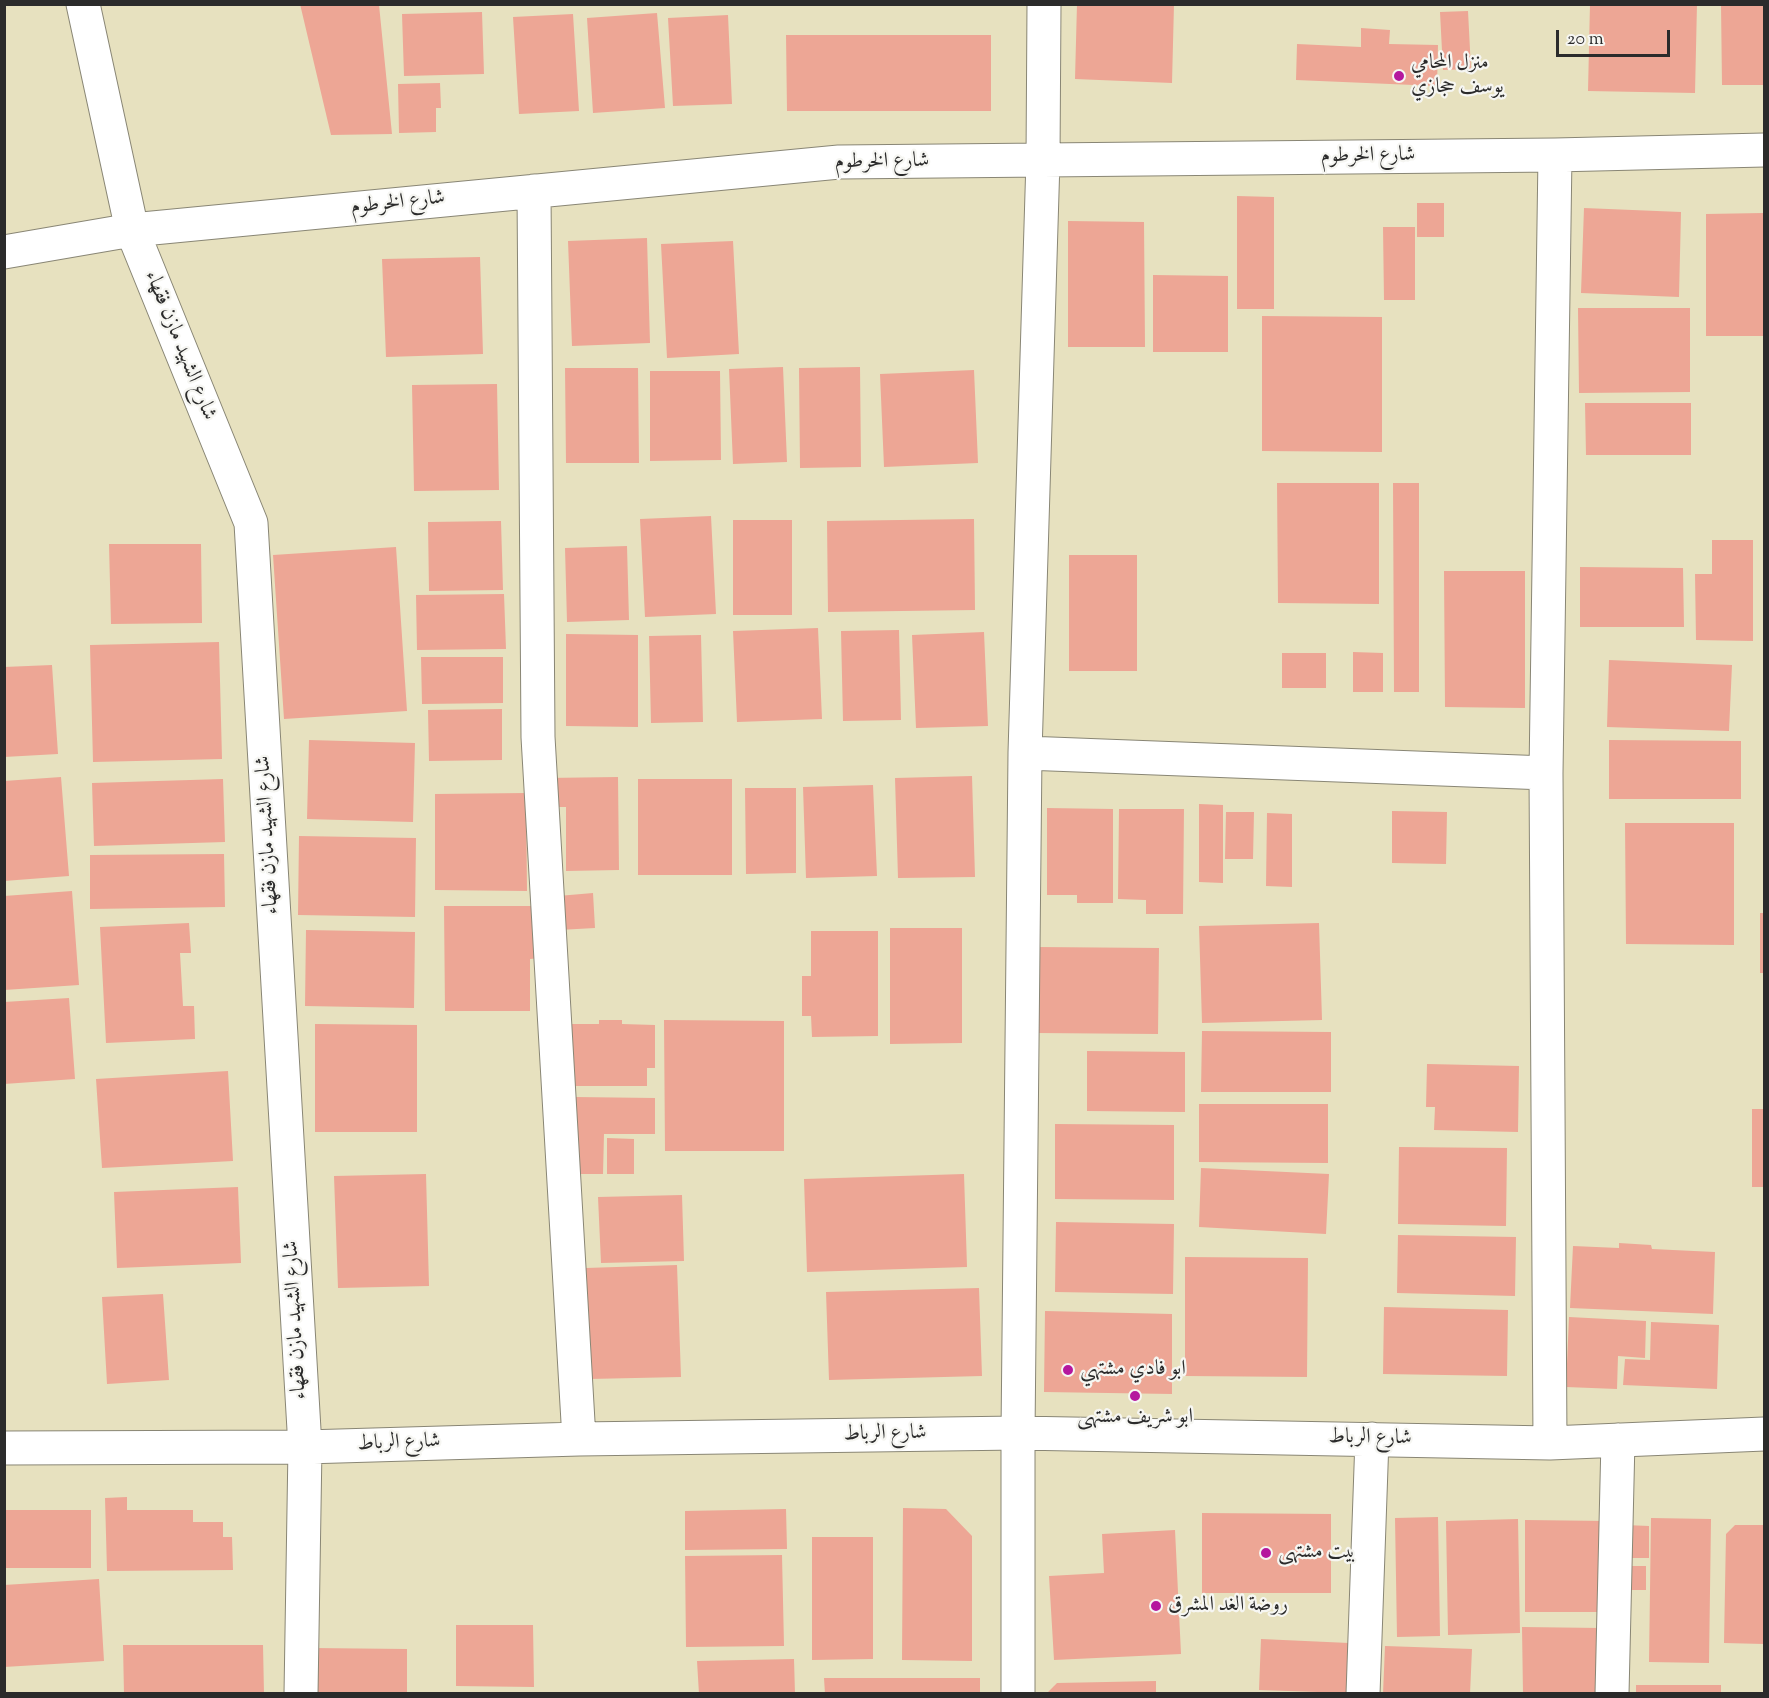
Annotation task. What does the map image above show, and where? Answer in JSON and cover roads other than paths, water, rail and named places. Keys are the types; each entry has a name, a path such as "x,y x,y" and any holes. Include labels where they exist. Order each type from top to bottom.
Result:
{"street":[{"name":"شارع الشهيد مازن فقهاء","path":"83,4 132,230 251,523 305,1447 301,1694"},
{"path":"1018,1694 1018,1433 1025,753 1043,160 1044,4"},
{"name":"شارع الخرطوم","path":"4,252 132,230 839,162 1555,155 1764,150"},
{"path":"1550,1443 1546,773 1555,155"},
{"path":"534,191 538,737 579,1438"},
{"path":"1025,753 1546,773"},
{"name":"شارع الرباط","path":"4,1448 305,1447 579,1438 1018,1433 1550,1443 1764,1434"},
{"path":"1363,1694 1372,1439"},
{"path":"1612,1694 1618,1440"}],"place":[{"name":"منزل المحامي يوسف حجازي","path":"1399,76"},
{"name":"ابو فادي مشتهي","path":"1068,1370"},
{"name":"ابو شريف مشتهى","path":"1135,1396"},
{"name":"بيت مشتهى","path":"1266,1553"},
{"name":"روضة الغد المشرق","path":"1156,1606"}]}
